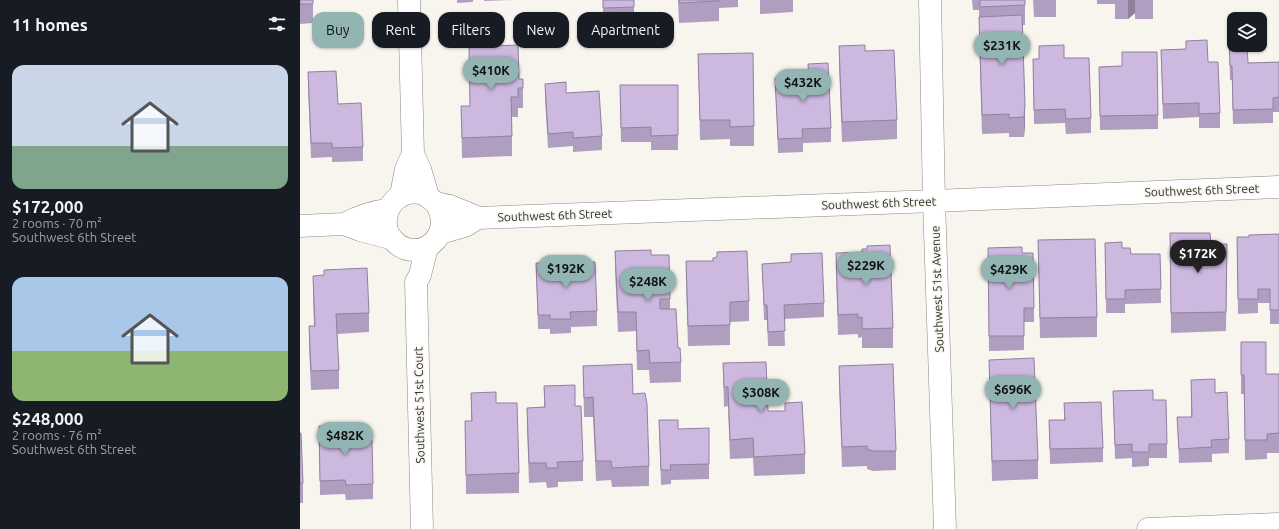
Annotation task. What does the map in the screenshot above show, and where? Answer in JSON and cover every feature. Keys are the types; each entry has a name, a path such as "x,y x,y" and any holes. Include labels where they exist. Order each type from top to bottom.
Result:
{"street":[{"path":"344,224 395,242 406,249 416,250 434,240 442,218 440,210 432,199 413,154 409,0"},
{"name":"Southwest 51st Avenue","path":"930,0 934,201 945,529"},
{"path":"395,242 386,228 385,219 394,202 413,154"},
{"name":"Southwest 6th Street","path":"432,199 478,218 1279,187"},
{"path":"300,226 344,224 394,202 410,192 420,193 432,199"},
{"name":"Southwest 6th Street","path":"434,240 465,226 478,218"},
{"name":"Southwest 51st Court","path":"422,529 416,282 434,240"},
{"name":"Southwest 51st Court","path":"395,242 409,274 416,282"},
{"path":"1148,529 1279,524"}],"building":[{"path":"300,0 313,0 313,4 300,4"},
{"path":"603,0 634,0 634,7 603,8"},
{"path":"679,0 719,0 719,1 679,3"},
{"path":"980,0 1025,0 1025,5 980,7"},
{"path":"1022,15 1025,105 1024,117 1009,118 1009,114 982,115 979,17"},
{"path":"1207,40 1208,62 1218,62 1220,113 1199,114 1199,103 1163,104 1161,50 1186,49 1186,41"},
{"path":"513,45 513,48 518,48 519,79 523,79 523,88 518,88 518,97 511,97 512,136 462,138 461,106 470,106 469,48 505,48 505,46"},
{"path":"865,45 865,51 894,50 897,120 842,122 839,46"},
{"path":"1064,45 1064,58 1089,58 1091,118 1066,119 1065,109 1034,110 1033,59 1039,59 1039,46"},
{"path":"1122,52 1157,52 1158,115 1100,116 1099,67 1122,66"},
{"path":"1229,52 1247,52 1248,63 1279,62 1279,97 1273,98 1273,109 1233,110 1232,66 1230,66"},
{"path":"753,53 754,126 730,127 730,120 700,120 698,54"},
{"path":"828,63 831,128 802,129 803,138 778,139 775,78 794,78 794,85 809,84 808,64"},
{"path":"336,71 338,104 361,103 363,147 332,148 332,143 311,143 308,72"},
{"path":"566,82 566,93 599,91 602,136 573,138 573,132 548,134 545,84"},
{"path":"620,85 678,85 678,135 651,136 651,127 621,128"},
{"path":"1170,233 1210,233 1211,244 1227,244 1226,312 1171,313"},
{"path":"1279,234 1279,310 1270,310 1270,289 1258,289 1258,299 1238,299 1237,237"},
{"path":"1095,239 1097,317 1040,318 1038,240"},
{"path":"1122,242 1122,248 1130,248 1131,254 1160,254 1161,289 1125,290 1125,299 1106,299 1105,243"},
{"path":"890,245 893,328 862,329 862,317 858,318 858,314 838,315 836,253 862,252 862,249 867,249 867,246"},
{"path":"1022,247 1022,253 1033,253 1034,308 1024,308 1024,336 989,336 988,248"},
{"path":"651,250 651,255 669,255 670,299 660,299 660,309 676,309 678,348 680,348 681,362 650,363 649,350 637,351 636,312 618,312 615,251"},
{"path":"747,251 749,301 730,302 730,325 688,326 686,261 713,261 713,258 717,257 717,252"},
{"path":"822,253 824,303 784,305 785,331 768,332 767,305 764,305 762,264 791,262 791,254"},
{"path":"595,262 597,311 570,312 571,319 550,319 550,315 538,315 536,263"},
{"path":"367,268 369,313 336,314 339,370 311,371 309,326 315,326 313,276 324,275 324,270"},
{"path":"1241,342 1266,342 1266,374 1279,374 1279,433 1267,434 1267,440 1245,440 1244,375 1241,375"},
{"path":"1034,358 1038,460 992,461 989,360"},
{"path":"766,362 768,411 785,411 785,403 802,402 805,454 754,457 753,438 730,440 728,387 724,387 723,363"},
{"path":"632,364 633,394 645,393 647,404 649,466 612,468 611,461 596,461 593,397 584,398 583,366"},
{"path":"893,364 896,451 873,451 867,449 867,446 842,447 839,366"},
{"path":"1215,379 1215,393 1227,392 1229,439 1211,440 1212,447 1179,449 1177,417 1192,417 1191,380"},
{"path":"575,385 575,406 581,406 583,461 557,462 558,468 547,468 546,463 529,463 527,408 545,407 544,386"},
{"path":"1153,390 1153,400 1166,400 1167,444 1149,444 1149,452 1132,452 1132,444 1115,445 1113,391"},
{"path":"496,392 496,403 517,403 519,473 466,475 465,421 472,421 471,393"},
{"path":"1101,402 1103,448 1050,449 1049,420 1065,420 1064,403"},
{"path":"659,420 678,420 678,429 709,428 709,464 670,465 671,470 661,470"},
{"path":"358,425 359,440 372,440 373,484 346,485 345,480 320,481 319,426"},
{"path":"301,433 303,483 300,483"}]}
